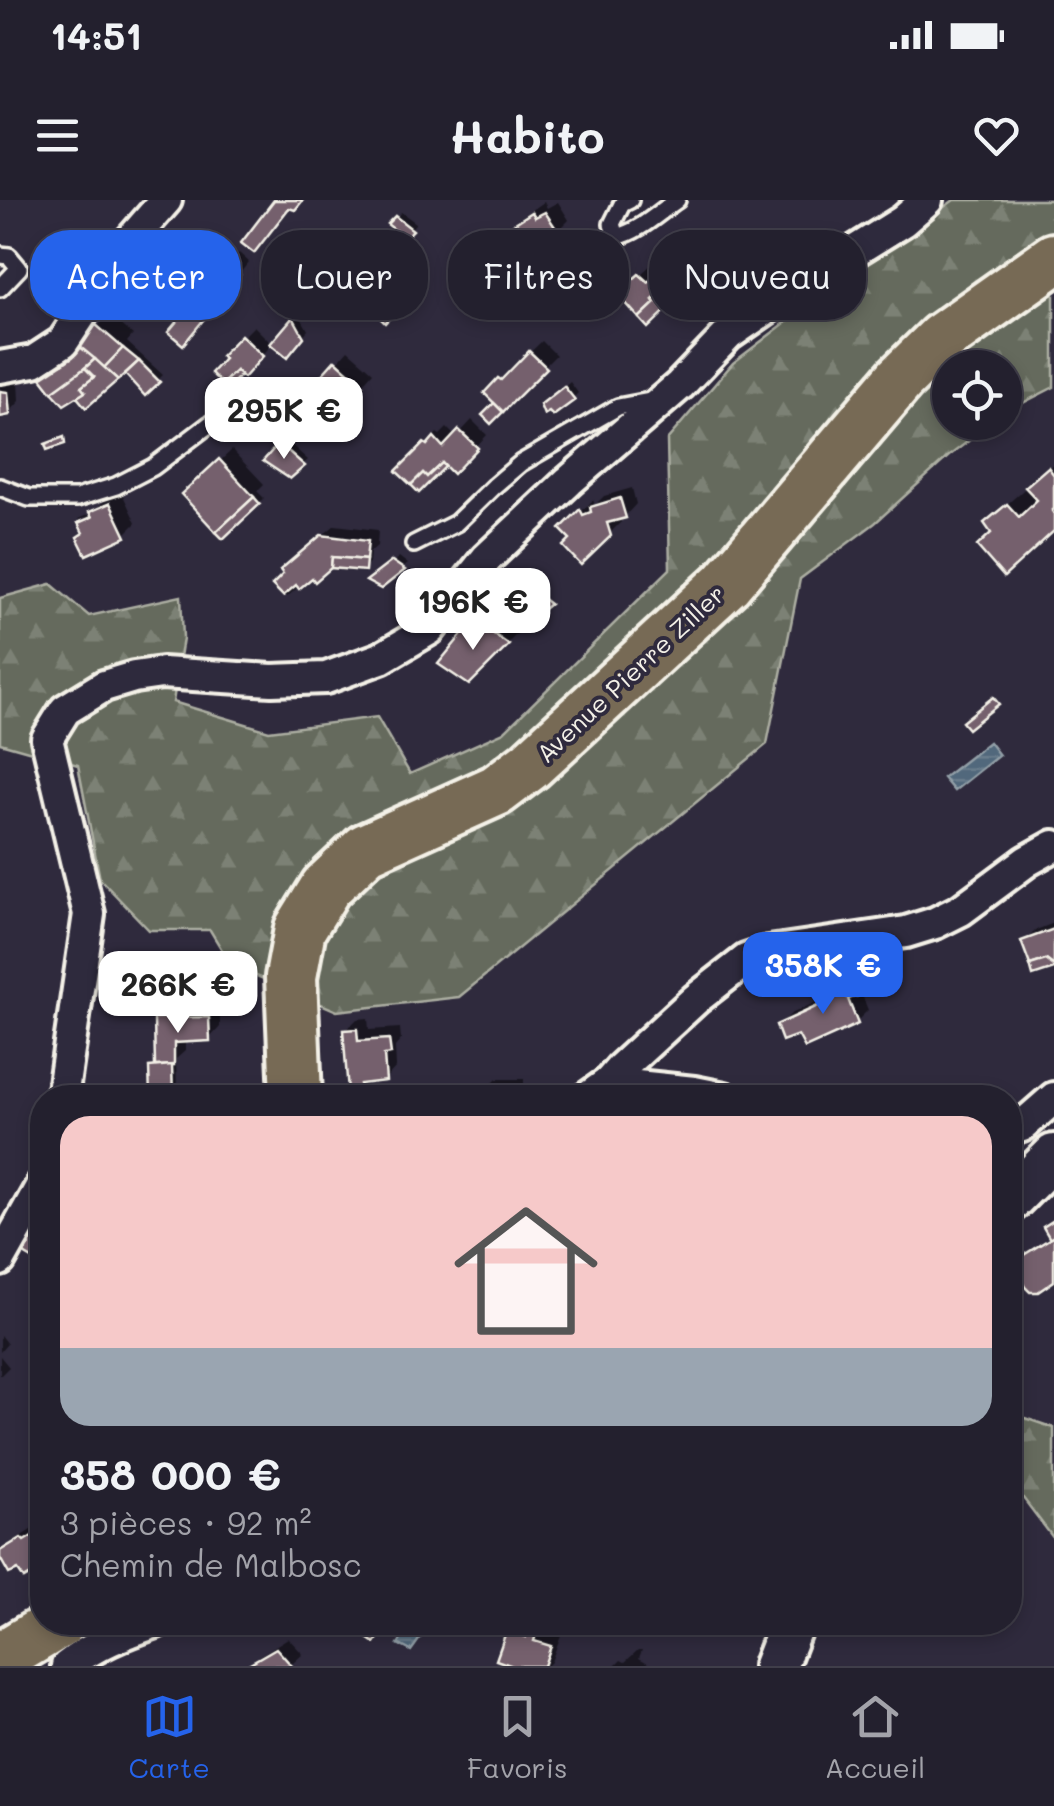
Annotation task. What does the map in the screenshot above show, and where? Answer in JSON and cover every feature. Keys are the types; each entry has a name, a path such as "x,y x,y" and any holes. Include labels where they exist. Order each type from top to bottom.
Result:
{"main road":[{"name":"Avenue Pierre Ziller","path":"295,1085 291,977 300,929 326,888 366,849 497,790 530,766 727,583 900,379 941,339 1054,258"},
{"path":"1022,1188 1054,1156"},
{"path":"0,1662 38,1635"},
{"path":"775,1666 787,1635"}],"street":[{"path":"0,367 34,361 63,342 131,240 166,200"},
{"path":"64,1085 90,914 46,739 65,710 104,686 134,676 162,672 272,680 326,678 382,658 430,629 486,558 664,399 728,335 903,221 927,200"},
{"path":"603,1085 696,999 746,960 770,952 906,932 935,923 961,910 1027,860 1054,846"},
{"path":"1022,1126 1054,1098"},
{"path":"0,1260 30,1207"},
{"path":"68,1666 119,1635"}],"lane":[{"path":"630,200 622,204 612,224 616,237 634,230 677,200"},
{"path":"0,255 9,256 20,268 0,288"},
{"path":"414,544 456,523 522,464 618,407 664,399"},
{"path":"0,487 29,498 77,498 116,486 153,468 210,424"}],"green space":[{"path":"954,200 1054,200 1054,387 1022,403 1022,350 932,350 932,440 970,440 875,523 800,579 767,744 459,997 337,1011 231,965 210,930 149,930 100,879 78,765 0,743 0,598 51,584 89,616 181,596 183,638 173,702 269,731 377,717 410,774 504,732 670,569 667,440 733,363 789,320 866,320 866,263"},
{"path":"1022,1417 1054,1428 1054,1539 1023,1498"}],"water":[{"path":"989,742 999,755 954,791 943,778"},
{"path":"404,1635 422,1635 411,1651 398,1644"}],"building":[{"path":"274,200 303,200 295,210 289,208 272,230 261,230 261,244 254,253 241,243"},
{"path":"532,212 535,217 545,212 557,230 504,230"},
{"path":"395,216 413,230 395,230 387,224"},
{"path":"639,274 648,282 649,309 639,318 629,307 629,283"},
{"path":"649,309 649,320 656,320 648,328 639,318"},
{"path":"178,320 203,320 183,345 168,332"},
{"path":"290,320 295,320 304,337 287,358 270,344"},
{"path":"95,324 123,348 104,368 77,345"},
{"path":"241,335 263,356 244,378 236,371 222,384 211,373"},
{"path":"79,346 95,359 52,392 38,374 64,363"},
{"path":"123,348 139,361 118,380 104,368"},
{"path":"529,351 547,368 503,412 484,393"},
{"path":"95,359 118,380 86,408 77,397 85,392 81,387 94,377 85,368"},
{"path":"335,360 363,385 325,428 297,403"},
{"path":"139,361 160,382 145,396 125,374"},
{"path":"85,368 94,377 81,387 85,392 64,405 52,392"},
{"path":"236,371 241,375 227,389 222,384"},
{"path":"564,386 575,400 553,416 549,412 544,415 540,405"},
{"path":"0,391 8,392 10,415 0,417"},
{"path":"494,403 503,412 491,424 482,415"},
{"path":"459,430 478,448 453,474 442,463 411,485 396,471 424,443 427,445 434,437 443,447"},
{"path":"64,437 65,444 47,450 45,444"},
{"path":"279,443 305,466 290,479 263,461"},
{"path":"219,459 254,497 216,532 181,494"},
{"path":"442,463 445,467 419,493 411,485 423,473 427,477"},
{"path":"1048,467 1054,475 1054,531 1004,577 977,546 991,533 984,523 1007,504 1019,517 1037,500 1025,487"},
{"path":"254,497 260,504 223,539 216,532"},
{"path":"620,498 626,518 607,523 611,536 581,565 563,546 570,539 560,529 580,509 583,515 591,512 590,507"},
{"path":"110,503 126,537 86,555 77,537 83,533 78,523 92,517 89,512"},
{"path":"321,535 368,541 366,560 332,557 331,568 315,582 312,578 299,589 296,585 283,596 272,585 283,574 280,570"},
{"path":"332,557 366,560 365,571 331,568"},
{"path":"392,561 405,570 381,589 366,581"},
{"path":"541,597 550,604 526,624 516,615"},
{"path":"474,620 509,645 469,685 438,664"},
{"path":"993,697 999,704 968,729 962,722"},
{"path":"1054,929 1054,966 1046,960 1030,965 1021,941"},
{"path":"1046,960 1054,969 1033,976 1030,965"},
{"path":"849,978 858,996 848,999 858,1024 805,1048 798,1035 782,1041 776,1025 829,1001 824,989"},
{"path":"209,1017 210,1041 174,1043 174,1065 155,1066 154,1018"},
{"path":"357,1029 358,1041 389,1039 391,1054 384,1055 386,1081 348,1085 343,1030"},
{"path":"172,1065 173,1085 150,1085 149,1067"},
{"path":"1054,1220 1054,1236 1050,1239 1043,1227"},
{"path":"30,1227 30,1258 17,1250"},
{"path":"1054,1236 1054,1281 1038,1292 1030,1292 1022,1282 1022,1256"},
{"path":"30,1537 30,1575 24,1579 18,1570 9,1574 0,1551 21,1538 24,1541"},
{"path":"363,1635 380,1635 375,1643"},
{"path":"505,1635 536,1635 534,1641 551,1646 544,1666 513,1666 496,1660"},
{"path":"276,1648 292,1666 245,1666"}]}
